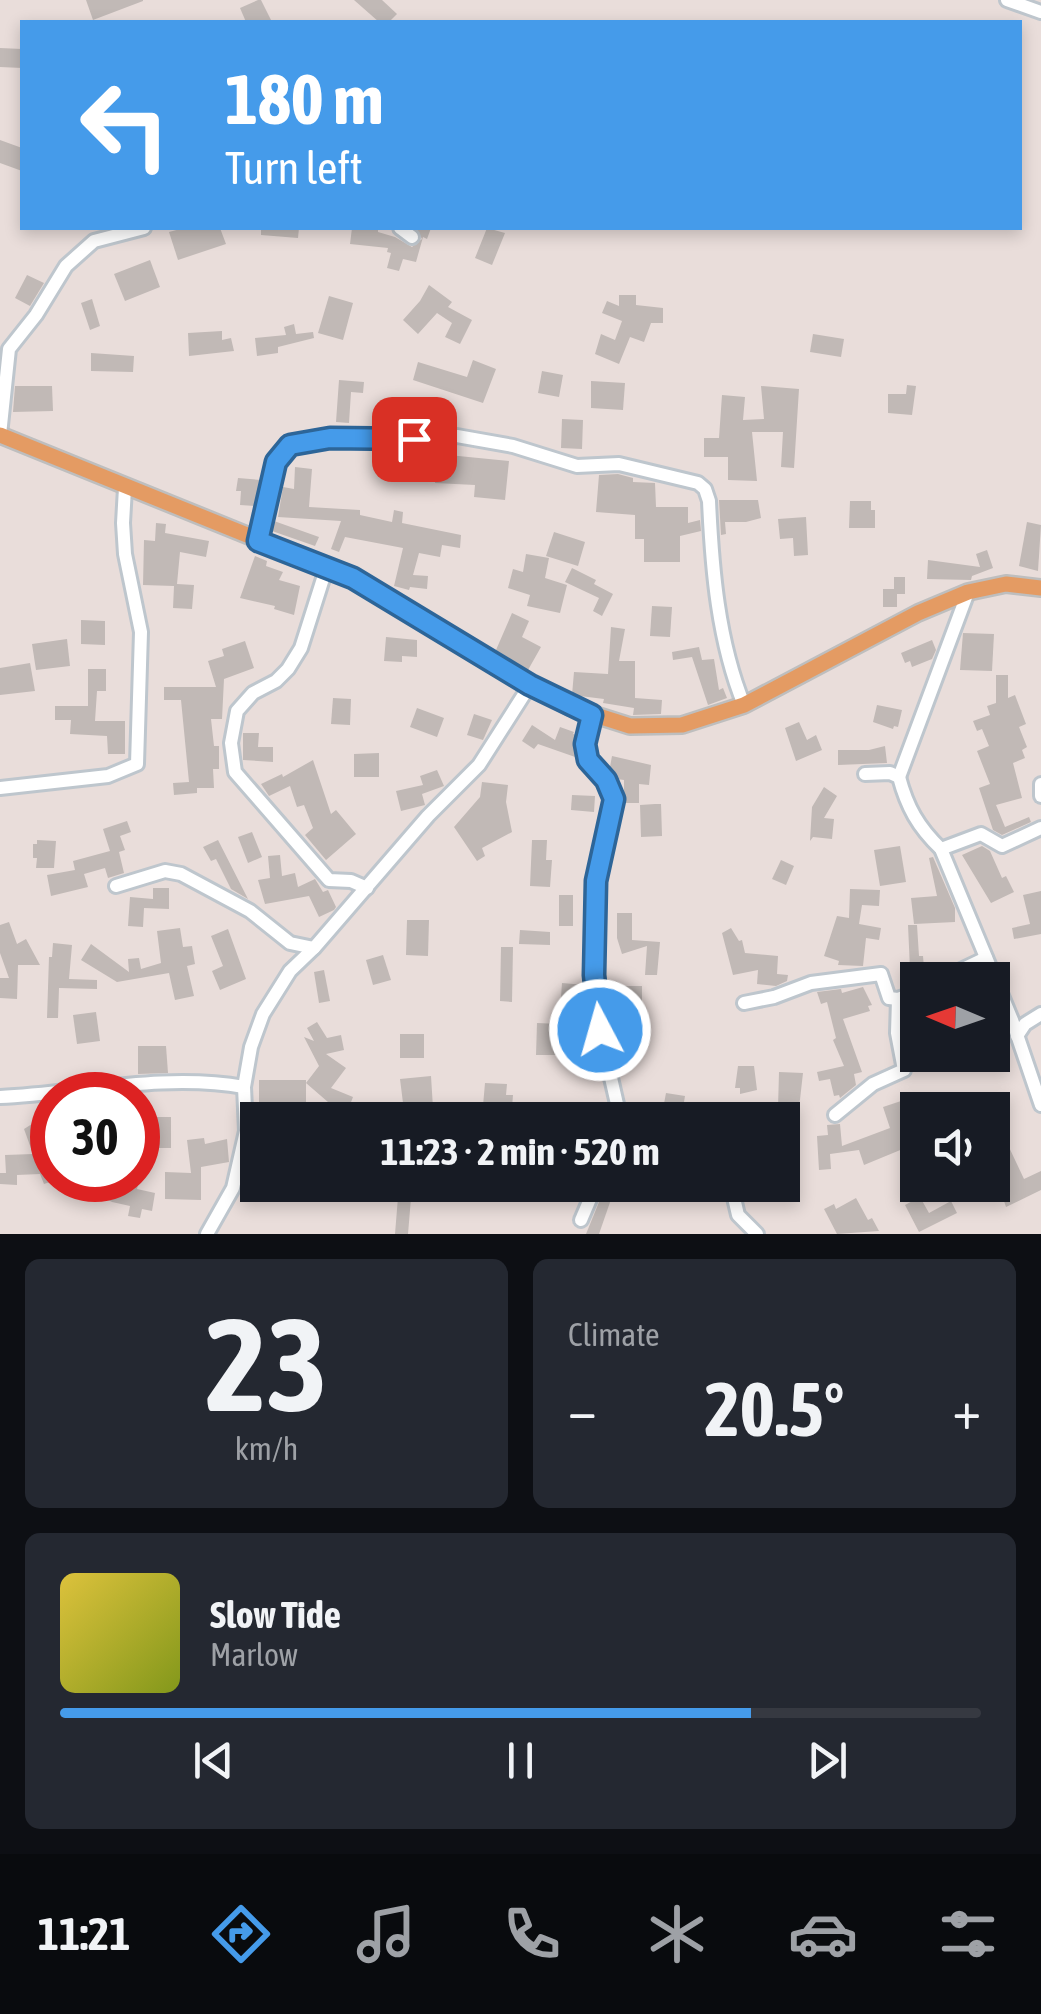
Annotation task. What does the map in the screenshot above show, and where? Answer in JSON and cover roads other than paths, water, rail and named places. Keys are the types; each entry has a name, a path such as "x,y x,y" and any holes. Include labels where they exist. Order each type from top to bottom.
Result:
{"main road":[{"path":"0,435 326,566 390,599 530,685 592,715 630,726 682,725 744,705 918,613 968,592 1006,584 1041,588"}],"street":[{"path":"1007,0 1041,12"},
{"path":"0,435 9,349 36,315 66,266 107,230"},
{"path":"94,242 137,230"},
{"path":"403,230 412,237"},
{"path":"258,541 276,462 282,452 297,442 457,436 512,446 578,466 619,464 698,483 709,501 716,595 735,682 744,705"},
{"path":"0,788 108,776 136,764 141,632 125,554 125,488"},
{"path":"326,566 301,648 276,681 252,694 237,711 231,743 234,772 330,880 350,881 367,888"},
{"path":"898,777 968,592"},
{"path":"247,1102 244,1087 251,1047 263,1014 290,971 428,816 479,765 530,685"},
{"path":"592,715 585,744 588,760 606,780 614,799 596,881 594,975 600,1030 617,1102"},
{"path":"865,774 890,772 898,777 910,811 942,849 1041,1105"},
{"path":"1041,784 1041,796"},
{"path":"942,849 981,834 1002,846 1041,828"},
{"path":"116,886 165,871 180,874 250,910 290,942 314,948"},
{"path":"978,962 986,958"},
{"path":"744,1003 811,983 881,974 889,998 898,999 897,1033 904,1070 873,1084 835,1115"},
{"path":"1017,1036 1025,1024 1041,1014"},
{"path":"0,1097 81,1088 221,1083 244,1087"},
{"path":"207,1234 234,1188 240,1169"},
{"path":"581,1220 589,1202"},
{"path":"735,1202 738,1215 757,1234"}]}
